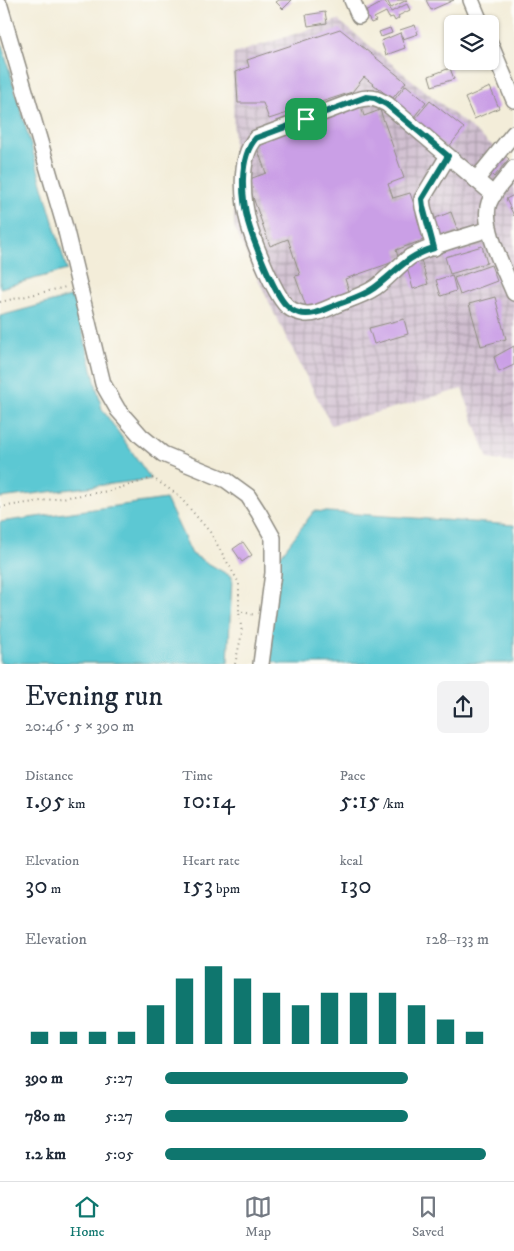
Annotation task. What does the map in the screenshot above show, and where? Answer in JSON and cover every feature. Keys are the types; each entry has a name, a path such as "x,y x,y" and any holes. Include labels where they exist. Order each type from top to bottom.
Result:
{"street":[{"path":"352,0 359,16"},
{"path":"471,0 477,15"},
{"path":"0,6 65,227 103,384 118,410 141,436 163,454 226,480 248,496 273,538 273,573 261,664"},
{"path":"499,64 514,100"},
{"path":"489,229 411,257 363,295 318,312 298,313 287,306 277,292 250,231 246,212 243,172 250,144 256,138 366,97 375,98 386,104 494,195"},
{"path":"476,180 514,133"},
{"path":"434,248 422,199 448,156"},
{"path":"514,168 494,195 488,208 489,229 514,293"}],"path":[{"path":"0,302 79,285"},
{"path":"0,506 109,491 153,478 178,495 210,532 239,583 239,611 242,633 235,664"},
{"path":"239,611 268,618"}],"shaded area":[{"path":"338,20 514,163 514,463 488,459 462,389 331,425 273,311 234,227 233,54"}],"water":[{"path":"0,38 67,270 0,288"},
{"path":"74,296 102,409 151,479 0,498 0,316"},
{"path":"166,499 192,554 232,577 228,663 0,663 0,522"},
{"path":"314,511 514,525 514,663 281,664 261,658 271,568"}],"building":[{"path":"279,0 292,0 283,9 276,2"},
{"path":"387,0 407,0 391,8"},
{"path":"426,0 454,0 431,10"},
{"path":"385,1 391,12 407,4 410,10 398,16 399,18 395,21 393,17 389,18 386,12 374,18 376,21 371,23 365,12"},
{"path":"325,12 327,23 308,26 306,15"},
{"path":"415,25 418,34 403,39 400,30"},
{"path":"390,28 392,33 381,37 379,32"},
{"path":"340,29 406,82 392,99 364,77 352,92 269,119 263,103 238,103 236,72 249,67 247,60"},
{"path":"400,33 405,48 386,55 381,41"},
{"path":"445,70 451,70 454,79 432,86 429,76"},
{"path":"406,85 426,102 414,117 394,100"},
{"path":"490,87 499,108 474,119 465,98"},
{"path":"430,101 464,128 448,148 414,120"},
{"path":"361,106 364,116 380,110 404,178 388,184 393,198 410,193 426,239 396,250 399,260 345,279 350,294 307,309 295,276 300,275 288,239 270,246 247,180 266,173 255,142"},
{"path":"503,154 509,159 494,177 488,171"},
{"path":"514,195 514,216 506,199"},
{"path":"451,212 458,231 440,238 433,219"},
{"path":"482,246 487,263 450,274 445,257"},
{"path":"421,260 428,284 413,289 406,264"},
{"path":"491,265 497,281 460,295 454,278"},
{"path":"452,275 456,291 441,296 436,280"},
{"path":"495,297 506,339 481,346 469,304"},
{"path":"404,319 408,334 374,344 369,328"},
{"path":"514,346 514,365 499,372 494,357"},
{"path":"243,542 252,555 242,562 233,549"}],"route":[{"path":"366,97 375,98 386,104 448,156 422,199 434,248 411,257 363,295 308,314 298,313 287,306 277,292 250,231 246,212 243,172 250,144 256,138 306,119 366,97"}]}
